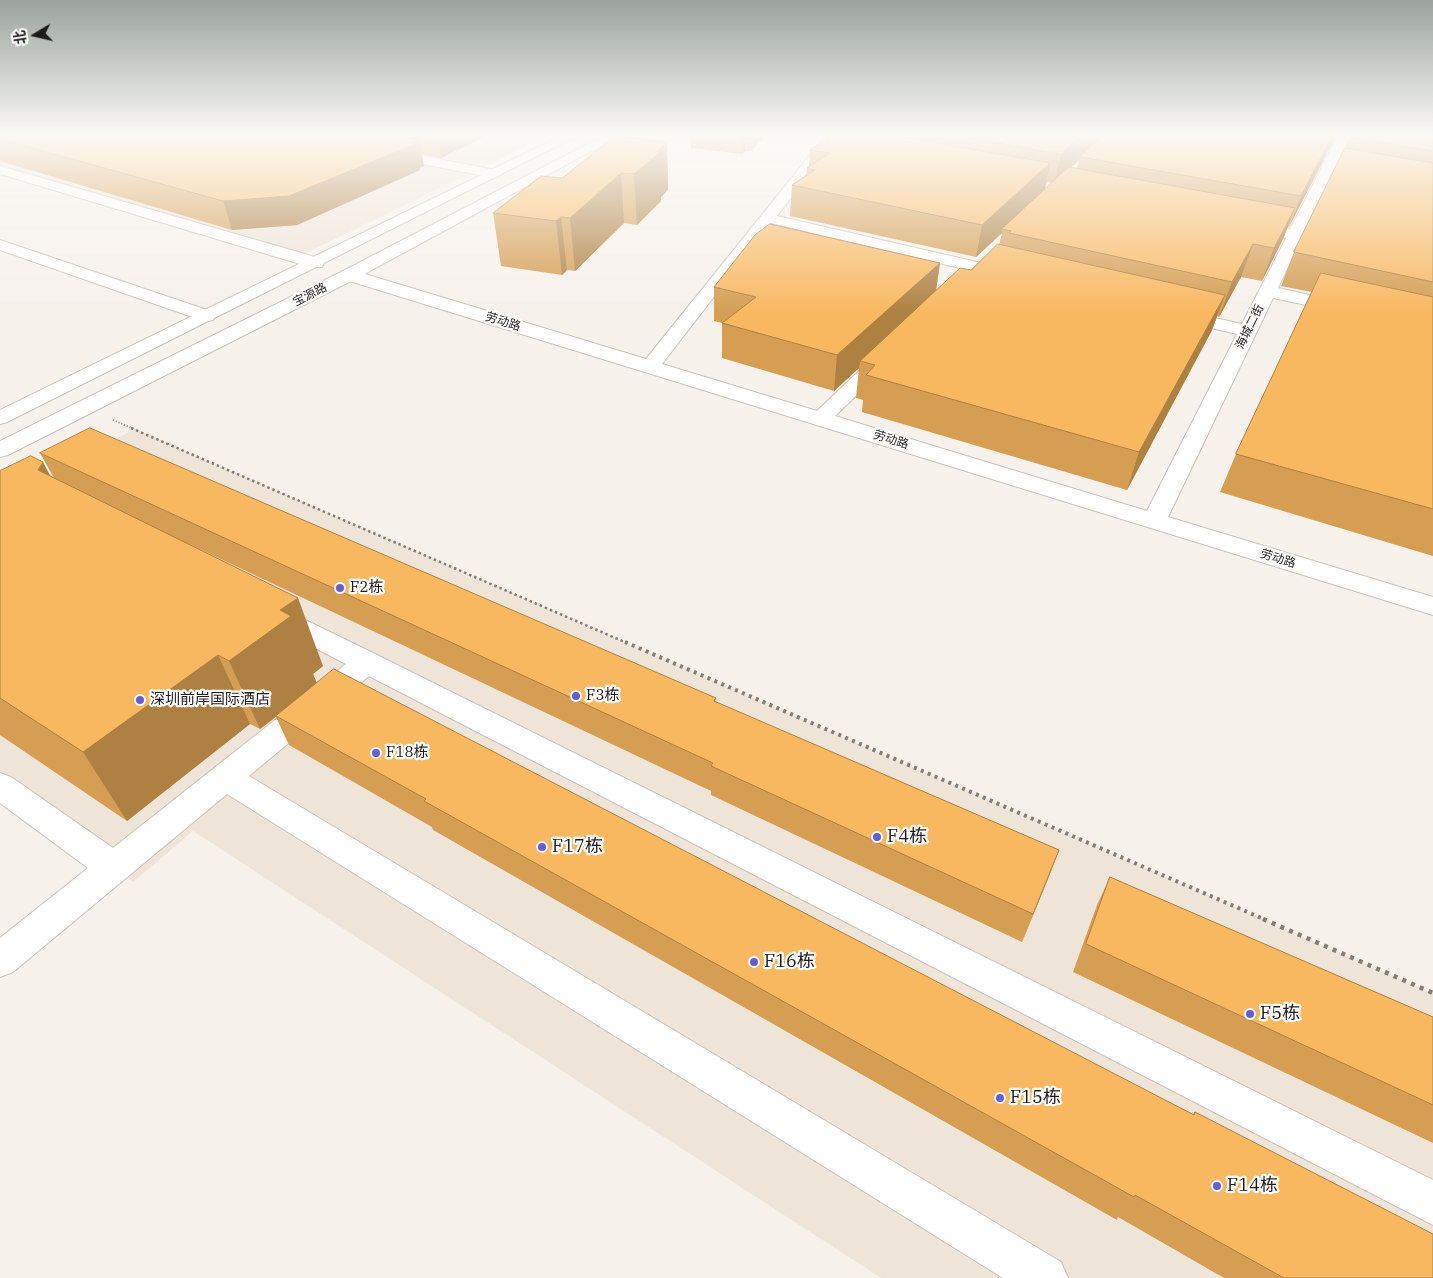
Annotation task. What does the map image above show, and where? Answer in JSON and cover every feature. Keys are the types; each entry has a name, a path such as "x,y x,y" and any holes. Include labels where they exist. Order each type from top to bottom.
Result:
{"street":[{"path":"79,194 316,264"},
{"name":"宝源路","path":"0,418 456,194"},
{"name":"宝源路","path":"0,450 349,275 504,194"},
{"path":"650,367 787,194"},
{"name":"海城二街","path":"1154,521 1295,235 1319,194"},
{"path":"768,218 1026,279"},
{"path":"1238,224 1295,235"},
{"path":"0,245 207,316"},
{"path":"964,281 992,254"},
{"name":"劳动路","path":"349,275 1433,606"},
{"path":"1267,291 1362,312"},
{"path":"1161,311 1248,331"},
{"path":"820,419 899,343"},
{"path":"252,604 1433,1203"},
{"path":"0,960 367,662"},
{"path":"225,777 1045,1278"},
{"path":"0,786 114,868"}],"path":[{"path":"110,419 1433,993"}],"shaded area":[{"path":"80,194 428,194 296,258"},
{"path":"135,429 1433,993 1433,1278 881,1278 193,831 133,882 0,786 0,498"}],"building":[{"path":"197,194 295,194 289,196 223,201"},
{"path":"518,194 598,194 570,218 561,217 556,221 493,213"},
{"path":"833,194 1016,194 982,225"},
{"path":"1040,194 1216,194 1295,208 1274,248 1253,244 1232,282 1009,233 1011,231 1002,229"},
{"path":"1288,194 1302,194 1301,196"},
{"path":"1323,194 1433,194 1433,282 1294,252"},
{"path":"770,224 940,263 837,355 722,323 756,297 714,287 755,235"},
{"path":"998,244 1225,295 1139,452 866,375 875,365 860,361 960,268 971,270"},
{"path":"1321,273 1433,297 1433,509 1236,454"},
{"path":"90,428 716,698 714,701 1059,850 1033,914 711,766 713,763 40,453"},
{"name":"深圳前岸国际酒店","path":"31,456 43,462 38,470 298,598 280,610 291,616 229,661 218,655 83,752 0,698 0,471"},
{"path":"334,669 1194,1115 1195,1112 1433,1234 1433,1278 1284,1278 1135,1195 1134,1197 424,801 426,799 276,716"},
{"path":"1110,877 1433,1017 1433,1105 1086,944"}],"place":[{"name":"F2栋","path":"340,588"},
{"name":"F3栋","path":"576,696"},
{"name":"深圳前岸国际酒店","path":"140,700"},
{"name":"F18栋","path":"376,753"},
{"name":"F4栋","path":"877,837"},
{"name":"F17栋","path":"542,847"},
{"name":"F16栋","path":"754,962"},
{"name":"F5栋","path":"1250,1014"},
{"name":"F15栋","path":"1000,1098"},
{"name":"F14栋","path":"1217,1186"}]}
